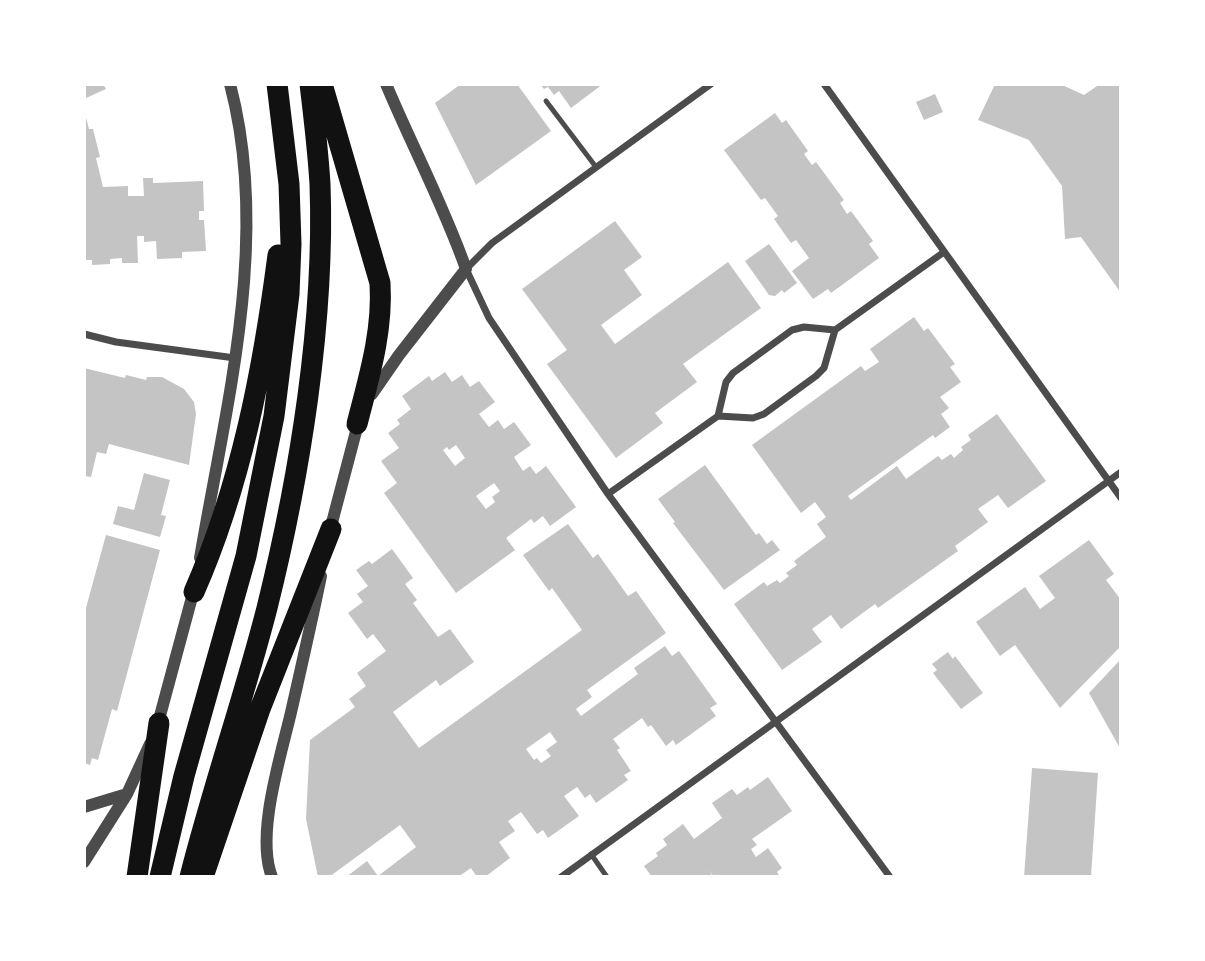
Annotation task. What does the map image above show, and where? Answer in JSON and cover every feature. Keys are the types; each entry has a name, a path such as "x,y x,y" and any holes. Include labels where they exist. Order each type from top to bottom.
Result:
{"highway":[{"path":"159,877 184,776 243,569 274,416 289,295 291,244 289,184 277,84"},
{"path":"190,877 206,813 267,608 285,521 313,354 320,240 320,184 310,84"},
{"path":"322,84 380,283 382,308 379,334 358,424"},
{"path":"194,592 216,539 243,446 268,334 289,184"},
{"path":"204,877 260,709 331,529"},
{"path":"137,877 159,723"}],"street":[{"path":"84,862 127,794 159,723 194,592 235,358 246,254 244,151 230,84"},
{"path":"386,84 489,318 608,494 890,877"},
{"path":"272,877 266,842 271,802 331,529 358,424 375,387 466,269 492,243 711,84"},
{"path":"824,84 1121,498"},
{"path":"608,494 718,416 753,418 764,414 824,368 835,330 944,253"},
{"path":"718,416 726,382 733,373 792,330 804,327 835,330"},
{"path":"84,334 116,342 235,358"},
{"path":"561,877 1121,472"},
{"path":"84,807 127,794"}],"lane":[{"path":"547,102 596,167"},
{"path":"592,855 607,877"}],"building":[{"path":"84,84 103,84 106,89 84,99"},
{"path":"461,84 517,84 551,131 476,185 435,103"},
{"path":"540,84 603,84 571,108 559,91 554,95 548,87 544,89"},
{"path":"995,84 1060,84 1084,95 1100,84 1121,84 1121,293 1081,237 1065,239 1062,186 1029,140 978,120"},
{"path":"935,94 943,112 924,120 916,102"},
{"path":"775,113 782,123 786,120 808,151 804,154 812,165 816,162 844,200 840,203 847,214 851,211 873,241 869,244 879,258 831,293 828,289 813,299 792,271 809,258 796,240 791,243 774,219 778,216 765,198 761,200 724,150"},
{"path":"85,114 89,129 93,129 100,157 96,158 103,187 128,186 128,196 144,196 143,178 153,178 153,183 203,181 204,211 199,211 199,220 204,220 206,251 182,252 182,258 157,259 156,241 144,242 144,236 137,236 138,263 122,263 122,258 110,259 110,264 92,265 92,260 84,260"},
{"path":"615,221 642,257 624,270 642,295 601,325 615,344 728,262 761,308 683,364 697,382 655,413 663,423 616,458 547,364 567,350 522,289"},
{"path":"769,244 797,283 775,296 769,295 745,261"},
{"path":"914,317 924,331 928,328 955,364 950,367 961,382 940,397 949,408 941,414 950,427 935,438 933,435 848,496 851,500 897,466 906,479 938,456 942,460 951,454 954,458 963,450 961,447 971,440 968,435 997,414 1046,481 1008,508 998,495 978,509 988,522 955,546 958,551 878,608 875,604 841,629 831,615 812,629 822,642 782,670 734,604 764,582 767,586 777,580 780,583 789,576 786,573 797,565 794,561 826,537 817,524 826,517 815,502 801,513 752,445 861,366 865,371 879,362 870,349"},
{"path":"84,368 125,378 126,375 146,380 147,377 162,377 184,389 194,402 196,414 189,465 109,444 106,454 97,452 91,477 84,476"},
{"path":"445,372 452,382 462,375 470,387 479,381 495,402 479,414 489,427 498,420 504,429 514,422 531,445 514,457 523,471 530,466 536,474 546,466 576,507 550,526 543,516 534,523 531,519 506,538 515,550 456,593 384,493 397,483 381,461 399,448 388,433 400,424 397,420 411,409 402,396 429,376 432,381","holes":["456,445 465,458 455,466 443,450 447,447 449,450","494,483 500,491 492,497 495,502 486,509 476,496"]},
{"path":"705,465 756,535 759,533 767,544 772,540 780,550 724,590 658,499"},
{"path":"144,473 170,480 161,515 166,516 160,537 113,524 118,506 134,510"},
{"path":"568,524 593,558 598,554 628,596 636,591 666,633 587,690 592,697 576,709 581,716 638,674 634,668 665,646 672,656 679,651 717,704 710,708 716,716 676,745 673,740 666,746 651,725 648,727 642,718 613,739 631,771 624,775 628,780 596,803 590,794 585,798 577,787 564,796 579,816 548,838 543,830 537,834 521,812 508,821 515,831 499,842 510,858 485,877 477,877 471,868 458,877 346,877 367,861 378,876 416,847 400,825 329,877 318,877 306,819 310,740 355,707 349,699 366,686 357,673 386,651 373,634 367,639 348,613 363,602 357,594 368,586 356,570 369,561 372,564 392,549 413,578 405,584 417,600 413,603 438,637 450,629 474,662 440,686 436,680 393,712 419,748 582,630 552,588 549,591 523,555","holes":["550,732 557,742 546,750 551,756 541,763 537,758 534,760 526,749"]},
{"path":"106,535 160,550 117,711 112,709 98,760 92,758 90,765 84,763 84,615"},
{"path":"1089,540 1114,574 1106,580 1121,600 1121,646 1060,708 1015,645 1000,656 976,622 1025,587 1040,609 1055,598 1039,576"},
{"path":"948,652 953,659 955,656 983,693 961,709 933,673 937,670 932,664"},
{"path":"1121,659 1121,750 1089,693"},
{"path":"1032,768 1098,773 1091,877 1024,877"},
{"path":"768,777 792,811 752,839 757,845 751,849 756,857 768,848 782,868 777,872 780,877 714,877 709,870 713,877 652,877 644,866 667,845 663,839 683,824 694,839 722,818 712,803 732,789 737,795 748,787 750,790"}]}
